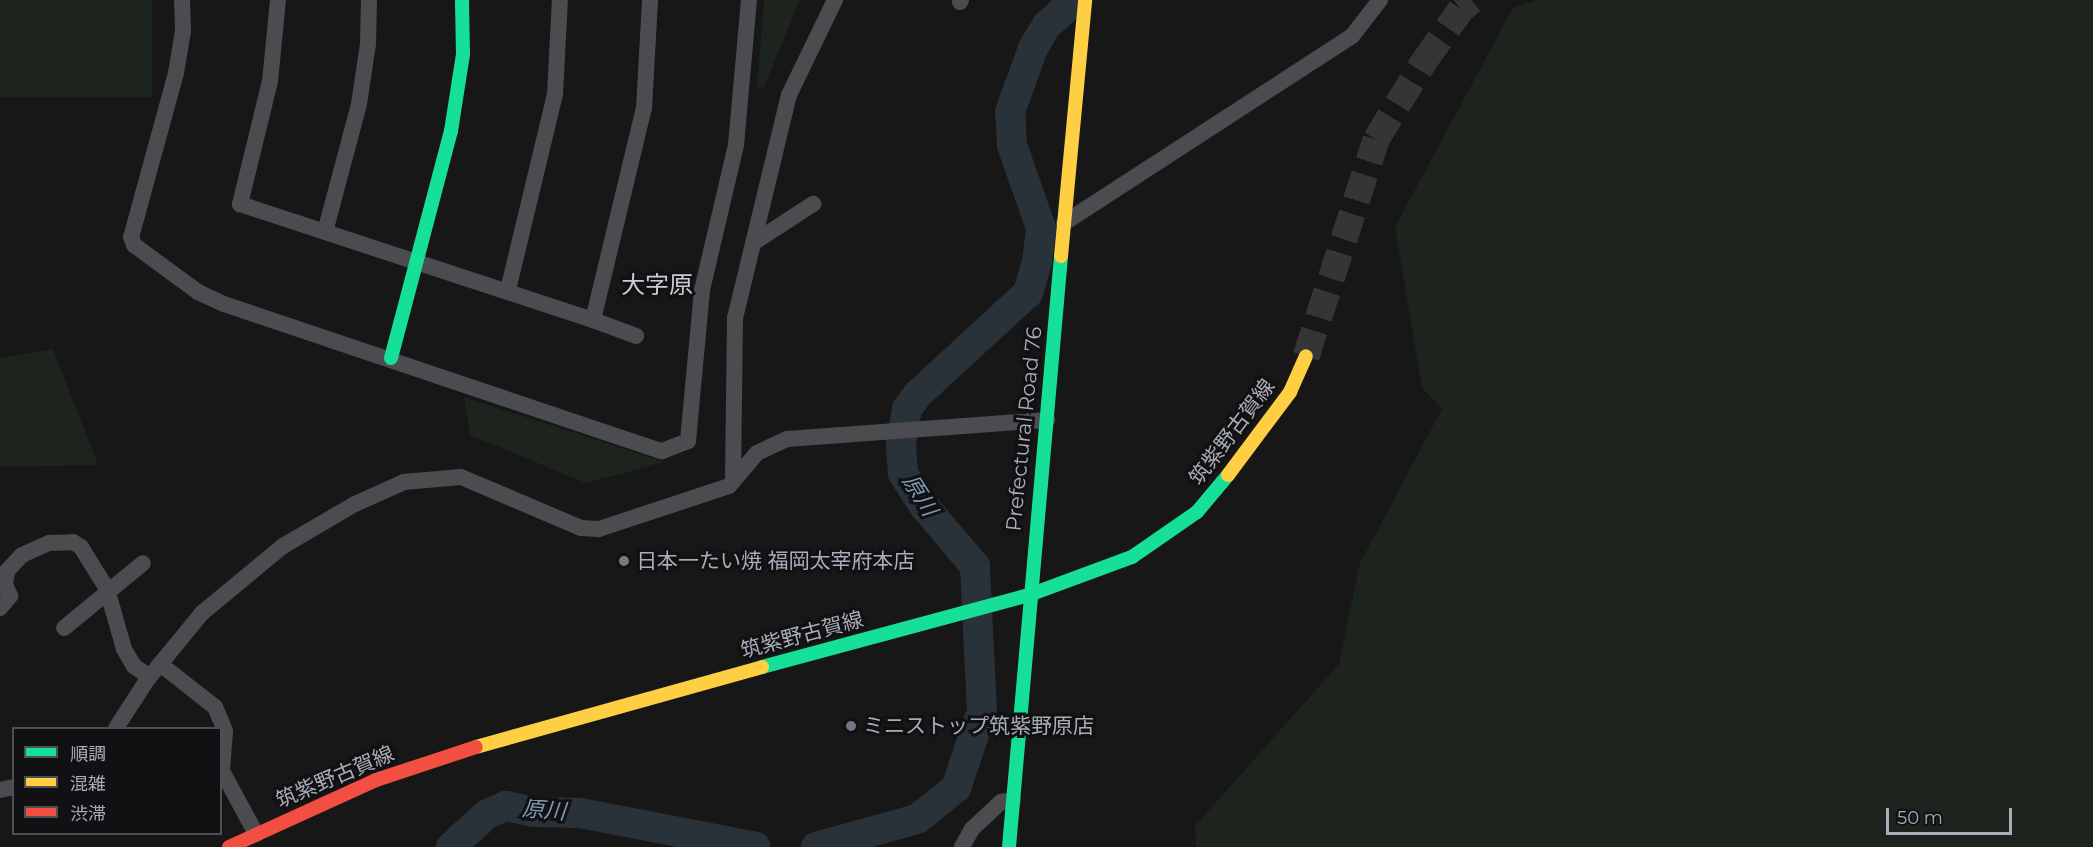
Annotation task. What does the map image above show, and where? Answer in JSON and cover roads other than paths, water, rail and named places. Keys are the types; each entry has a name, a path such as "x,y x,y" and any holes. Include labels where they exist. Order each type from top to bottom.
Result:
{"main road":[{"path":"391,358 451,131 463,54 462,0"},
{"name":"Prefectural Road 76","path":"1009,847 1029,595 1047,420 1084,0"},
{"name":"筑紫野古賀線","path":"229,847 376,780 505,737 1029,595 1132,557 1197,512 1254,444 1290,392 1306,356"}],"street":[{"path":"182,0 183,31 176,73 131,237 134,245 198,292 224,304 391,358 662,451 688,441 702,290 736,145 749,0"},
{"path":"278,0 270,81 240,204 507,290 636,336"},
{"path":"325,232 359,104 368,44 369,0"},
{"path":"507,290 555,94 560,0"},
{"path":"593,320 644,108 650,0"},
{"path":"733,482 735,318 789,95 835,0"},
{"path":"1064,223 1352,36 1380,0"},
{"path":"753,243 813,204"},
{"path":"117,727 155,670 202,613 283,546 355,504 404,482 461,477 581,528 599,529 733,482 757,453 787,439 1047,420"},
{"path":"0,608 10,596 5,584 7,571 22,555 49,543 73,542 81,547 107,590 124,649 134,666 155,670 215,707 225,731 222,771 256,834"},
{"path":"64,628 142,563"},
{"path":"962,847 972,829 1001,802 1013,800"}],"waterway":[{"name":"原川","path":"816,847 917,819 956,788 982,711 975,566 924,506 903,474 901,443 907,409 918,394 1028,293 1037,262 1041,228 1012,145 1010,112 1033,48 1047,25 1075,0"},
{"name":"原川","path":"451,847 487,814 506,806 534,812 580,813 756,847"}],"tunnel":[{"path":"1306,356 1376,139 1424,61 1461,9 1472,0"}],"place":[{"name":"日本一たい焼 福岡太宰府本店","path":"624,561"},
{"name":"ミニストップ筑紫野原店","path":"851,726"}],"district":[{"name":"大字原","path":"657,285"}]}
